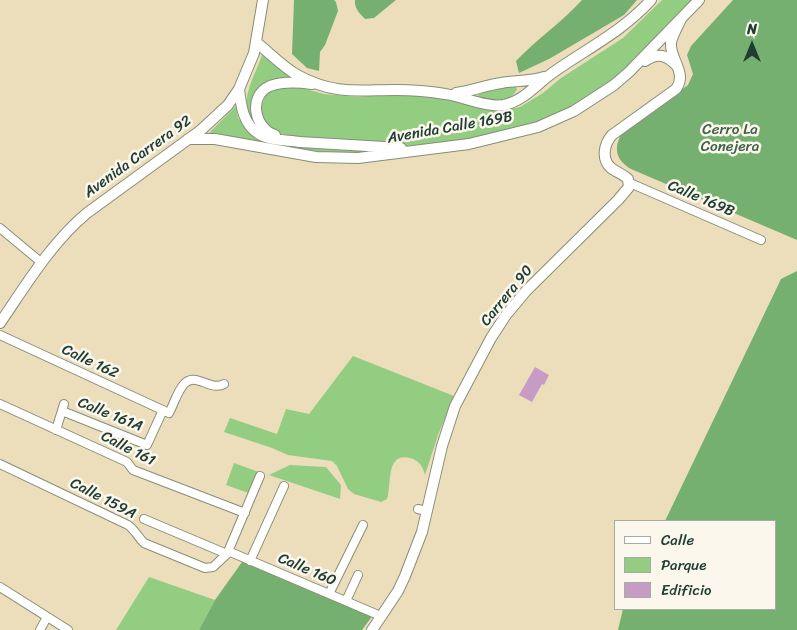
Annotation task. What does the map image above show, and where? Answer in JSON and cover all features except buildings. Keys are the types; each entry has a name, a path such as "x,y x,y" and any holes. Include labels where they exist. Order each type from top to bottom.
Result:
{"main road":[{"name":"Avenida Carrera 92","path":"0,323 58,240 78,220 221,113 239,89 257,44 263,0"},
{"path":"550,74 611,36 641,12 652,0"},
{"name":"Avenida Calle 169B","path":"188,139 215,139 328,158 358,158 432,149 496,138 538,127 558,119 595,98 629,72 699,0"},
{"path":"630,183 628,179 606,162 604,154 606,144 612,135 676,89 680,78 672,42 681,19"},
{"name":"Avenida Calle 169B","path":"257,44 297,74 323,85 350,91 410,90 447,94 488,104 503,105 523,96 550,74"},
{"path":"629,72 650,57 659,55 668,57 678,67"},
{"name":"Avenida Calle 169B","path":"447,94 472,91 508,82 535,80 550,74"},
{"path":"318,143 278,135 265,130 258,121 256,107 261,94 270,86 292,83 323,85"},
{"path":"239,89 241,107 245,119 258,133 265,137 318,143 432,149"},
{"name":"Carrera 90","path":"372,630 398,592 405,576 422,532 422,510 455,406 491,338 506,315 526,291 618,200 627,190 630,183"}],"street":[{"name":"Calle 169B","path":"630,183 762,240"},
{"path":"0,228 42,263"},
{"name":"Calle 162","path":"0,335 166,411"},
{"path":"166,411 183,385 188,381 196,379 218,387 224,384"},
{"name":"Calle 161","path":"0,404 127,462 133,470 245,513"},
{"name":"Calle 161A","path":"56,430 63,408 147,445 166,411"},
{"name":"Calle 159A","path":"0,464 128,525 133,528 139,539 144,543 205,568 213,568 228,553"},
{"path":"228,553 260,476"},
{"path":"250,560 284,486"},
{"name":"Calle 160","path":"144,519 250,560 376,614"},
{"path":"329,594 363,525"},
{"path":"346,601 358,575"},
{"path":"0,587 68,630"},
{"path":"40,630 47,617"}],"green space":[{"path":"294,0 334,0 336,2 338,11 325,45 320,52 319,71 307,68 292,54"},
{"path":"355,0 396,0 374,18 365,19 356,8"},
{"path":"582,0 637,0 624,15 549,59 519,73 516,61"},
{"path":"662,0 693,0 642,58 602,92 532,127 440,144 406,146 292,137 269,130 259,110 261,99 278,87 302,88 324,94 357,97 400,93 442,97 500,111 520,107 623,38"},
{"name":"Cerro La Conejera","path":"733,0 797,0 797,240 631,169 622,162 618,154 617,145 621,135 688,85 693,74 687,55 691,46"},
{"path":"262,55 298,79 274,80 260,86 253,97 252,104 253,117 257,129 247,111 247,102 248,93"},
{"path":"515,84 517,90 511,97 504,100 492,101 482,99 477,95 492,89"},
{"path":"236,106 238,118 247,129 284,144 321,149 383,151 325,154 204,138"},
{"path":"797,271 797,630 618,630 623,610 777,610 777,520 665,520 781,279"},
{"path":"353,356 454,396 438,435 425,475 422,467 416,460 402,457 397,460 391,471 387,499 381,502 354,494 348,489 337,466 332,461 288,455 224,432 230,418 277,434 286,409 309,414"},
{"path":"234,463 259,472 251,494 226,485"},
{"path":"290,465 326,467 341,485 340,499 269,475"},
{"path":"242,562 373,615 362,630 199,630 215,600"},
{"path":"149,577 215,600 199,630 116,630"}]}
